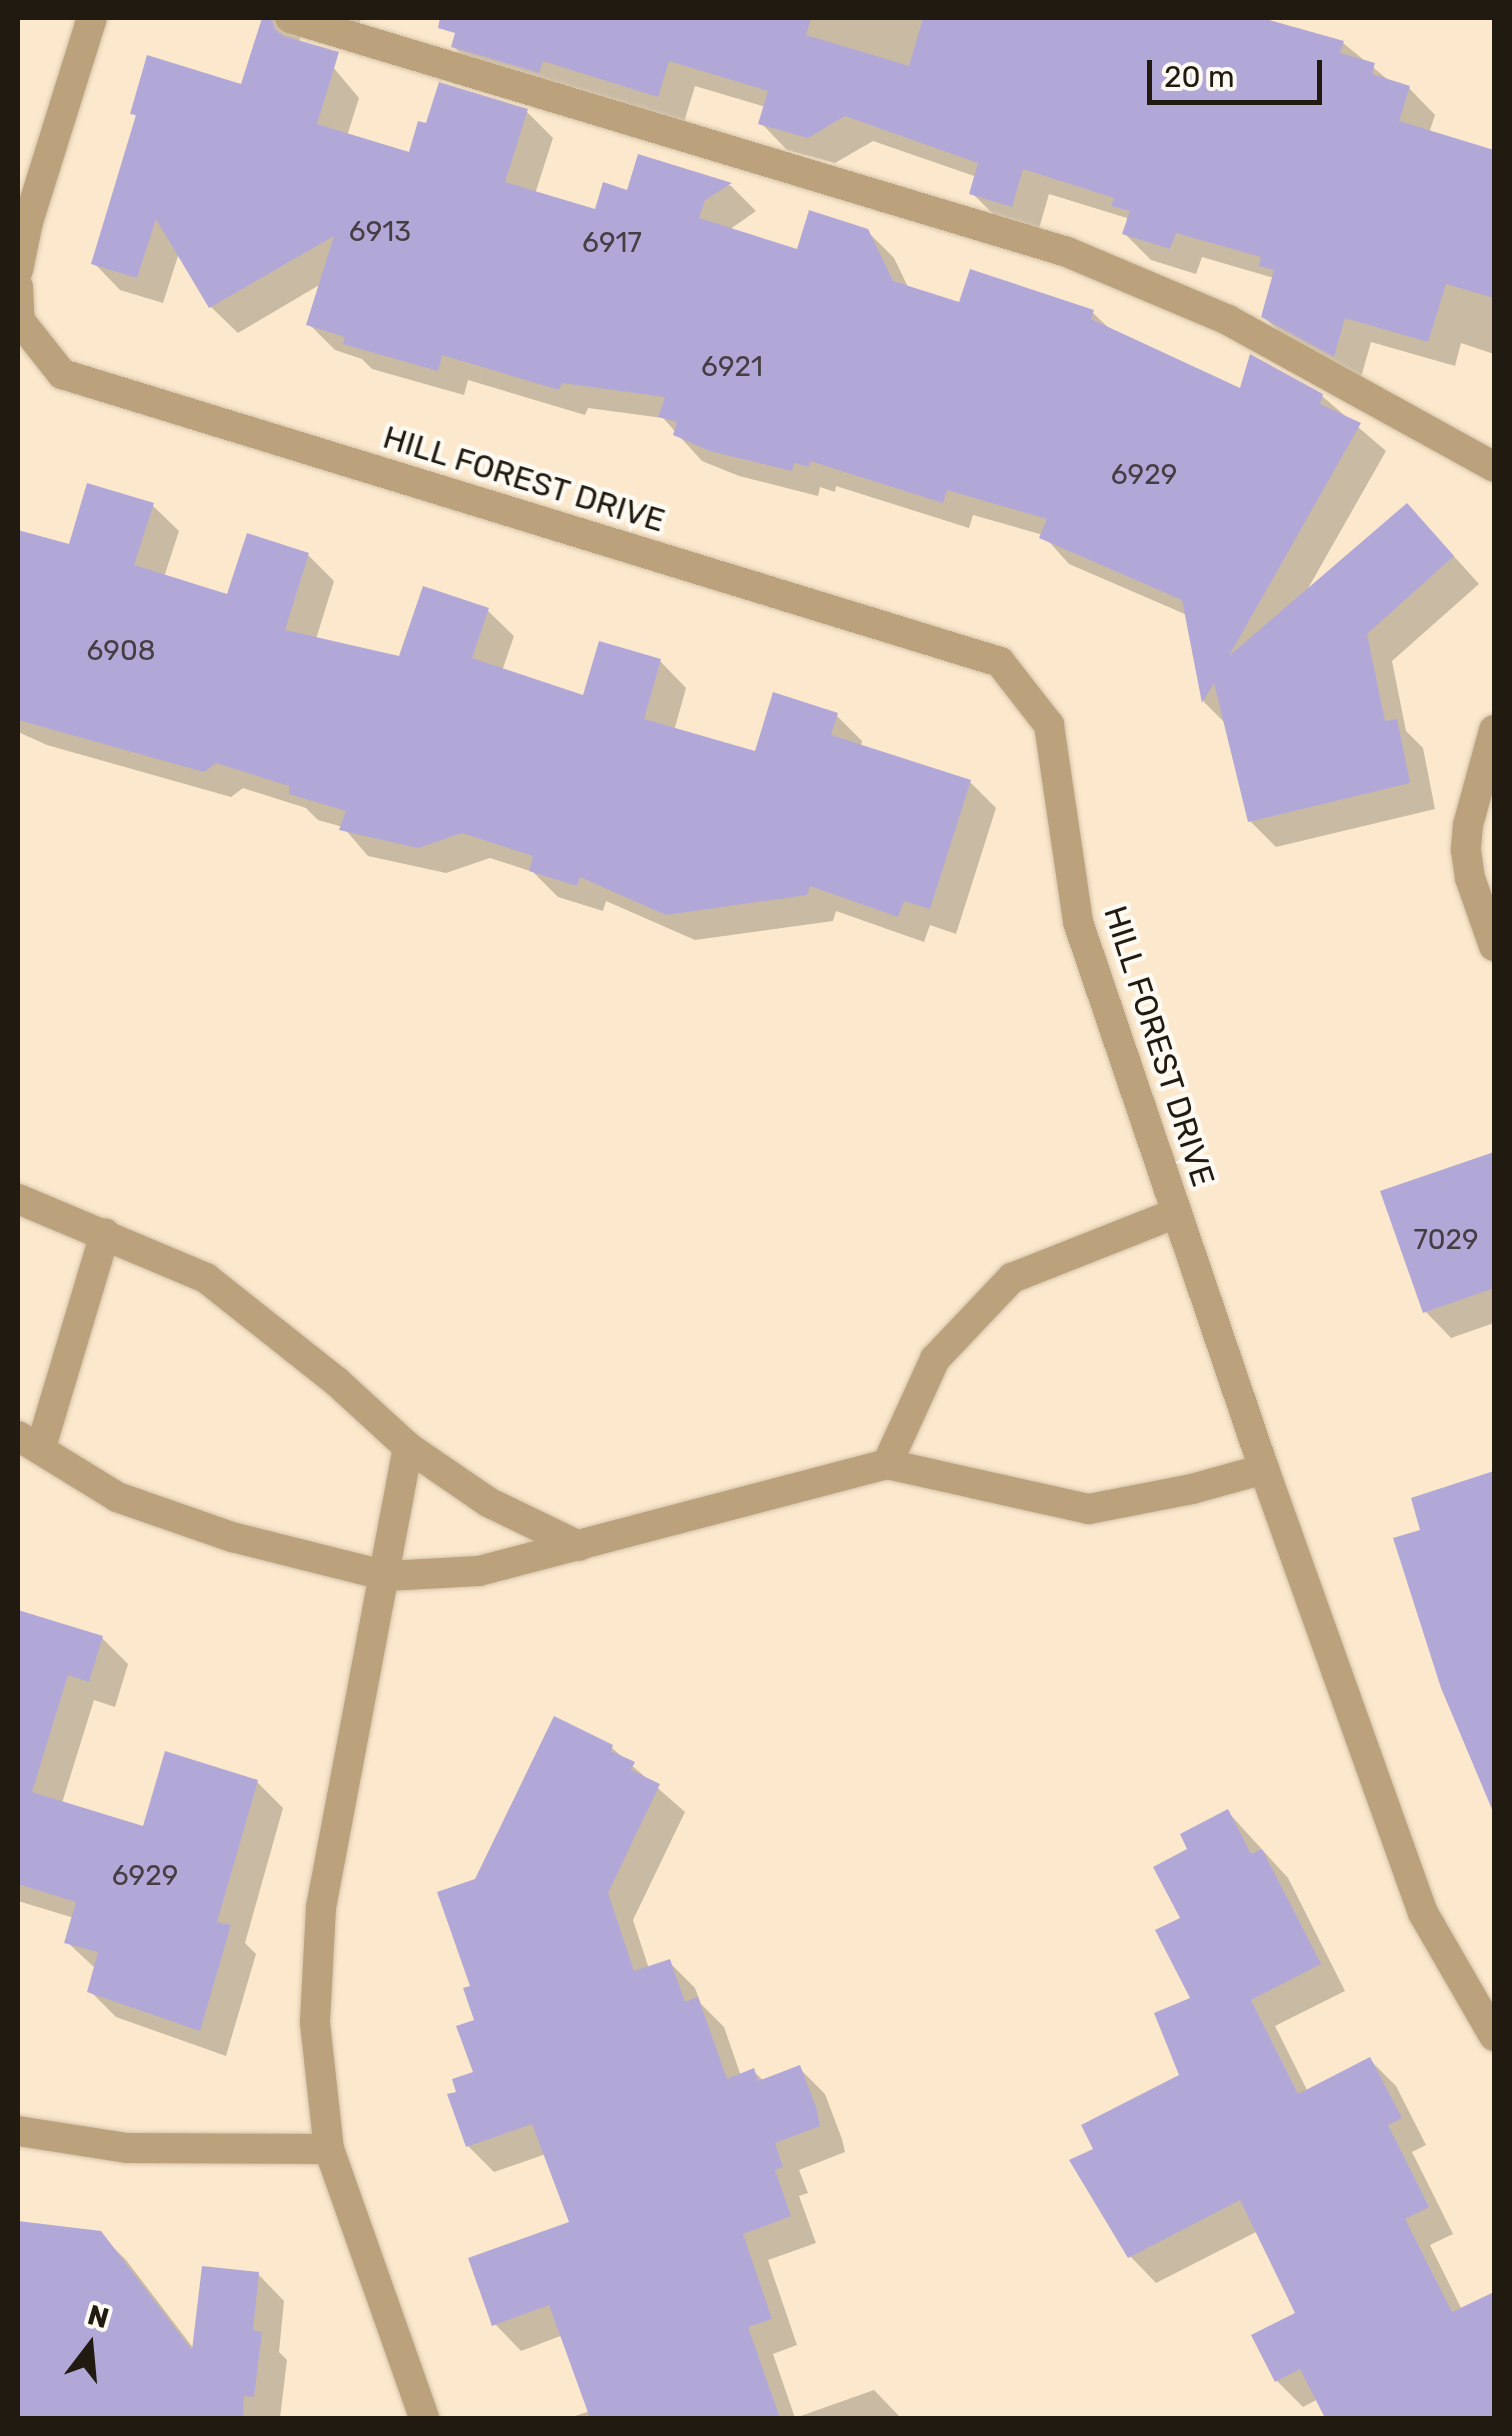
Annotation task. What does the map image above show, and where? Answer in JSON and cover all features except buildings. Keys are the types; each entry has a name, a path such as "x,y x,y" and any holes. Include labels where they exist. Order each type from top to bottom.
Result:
{"street":[{"path":"18,270 28,222 92,18"},
{"path":"290,18 1067,252 1228,320 1494,467"},
{"name":"HILL FOREST DRIVE","path":"18,287 20,321 62,374 1000,662 1049,725 1078,922 1264,1470 1423,1912 1494,2036"},
{"path":"1494,730 1468,825 1466,850 1470,878 1494,946"},
{"path":"18,1199 206,1278 336,1381 408,1446 488,1502 579,1546"},
{"path":"887,1464 935,1359 1012,1278 1176,1212"},
{"path":"106,1233 29,1441 117,1498 232,1537 387,1576 479,1571 887,1464 1090,1509 1192,1490 1264,1470"},
{"path":"408,1446 387,1576 321,1906 315,2023 329,2149 424,2418"},
{"path":"18,2131 127,2148 329,2149"}]}
